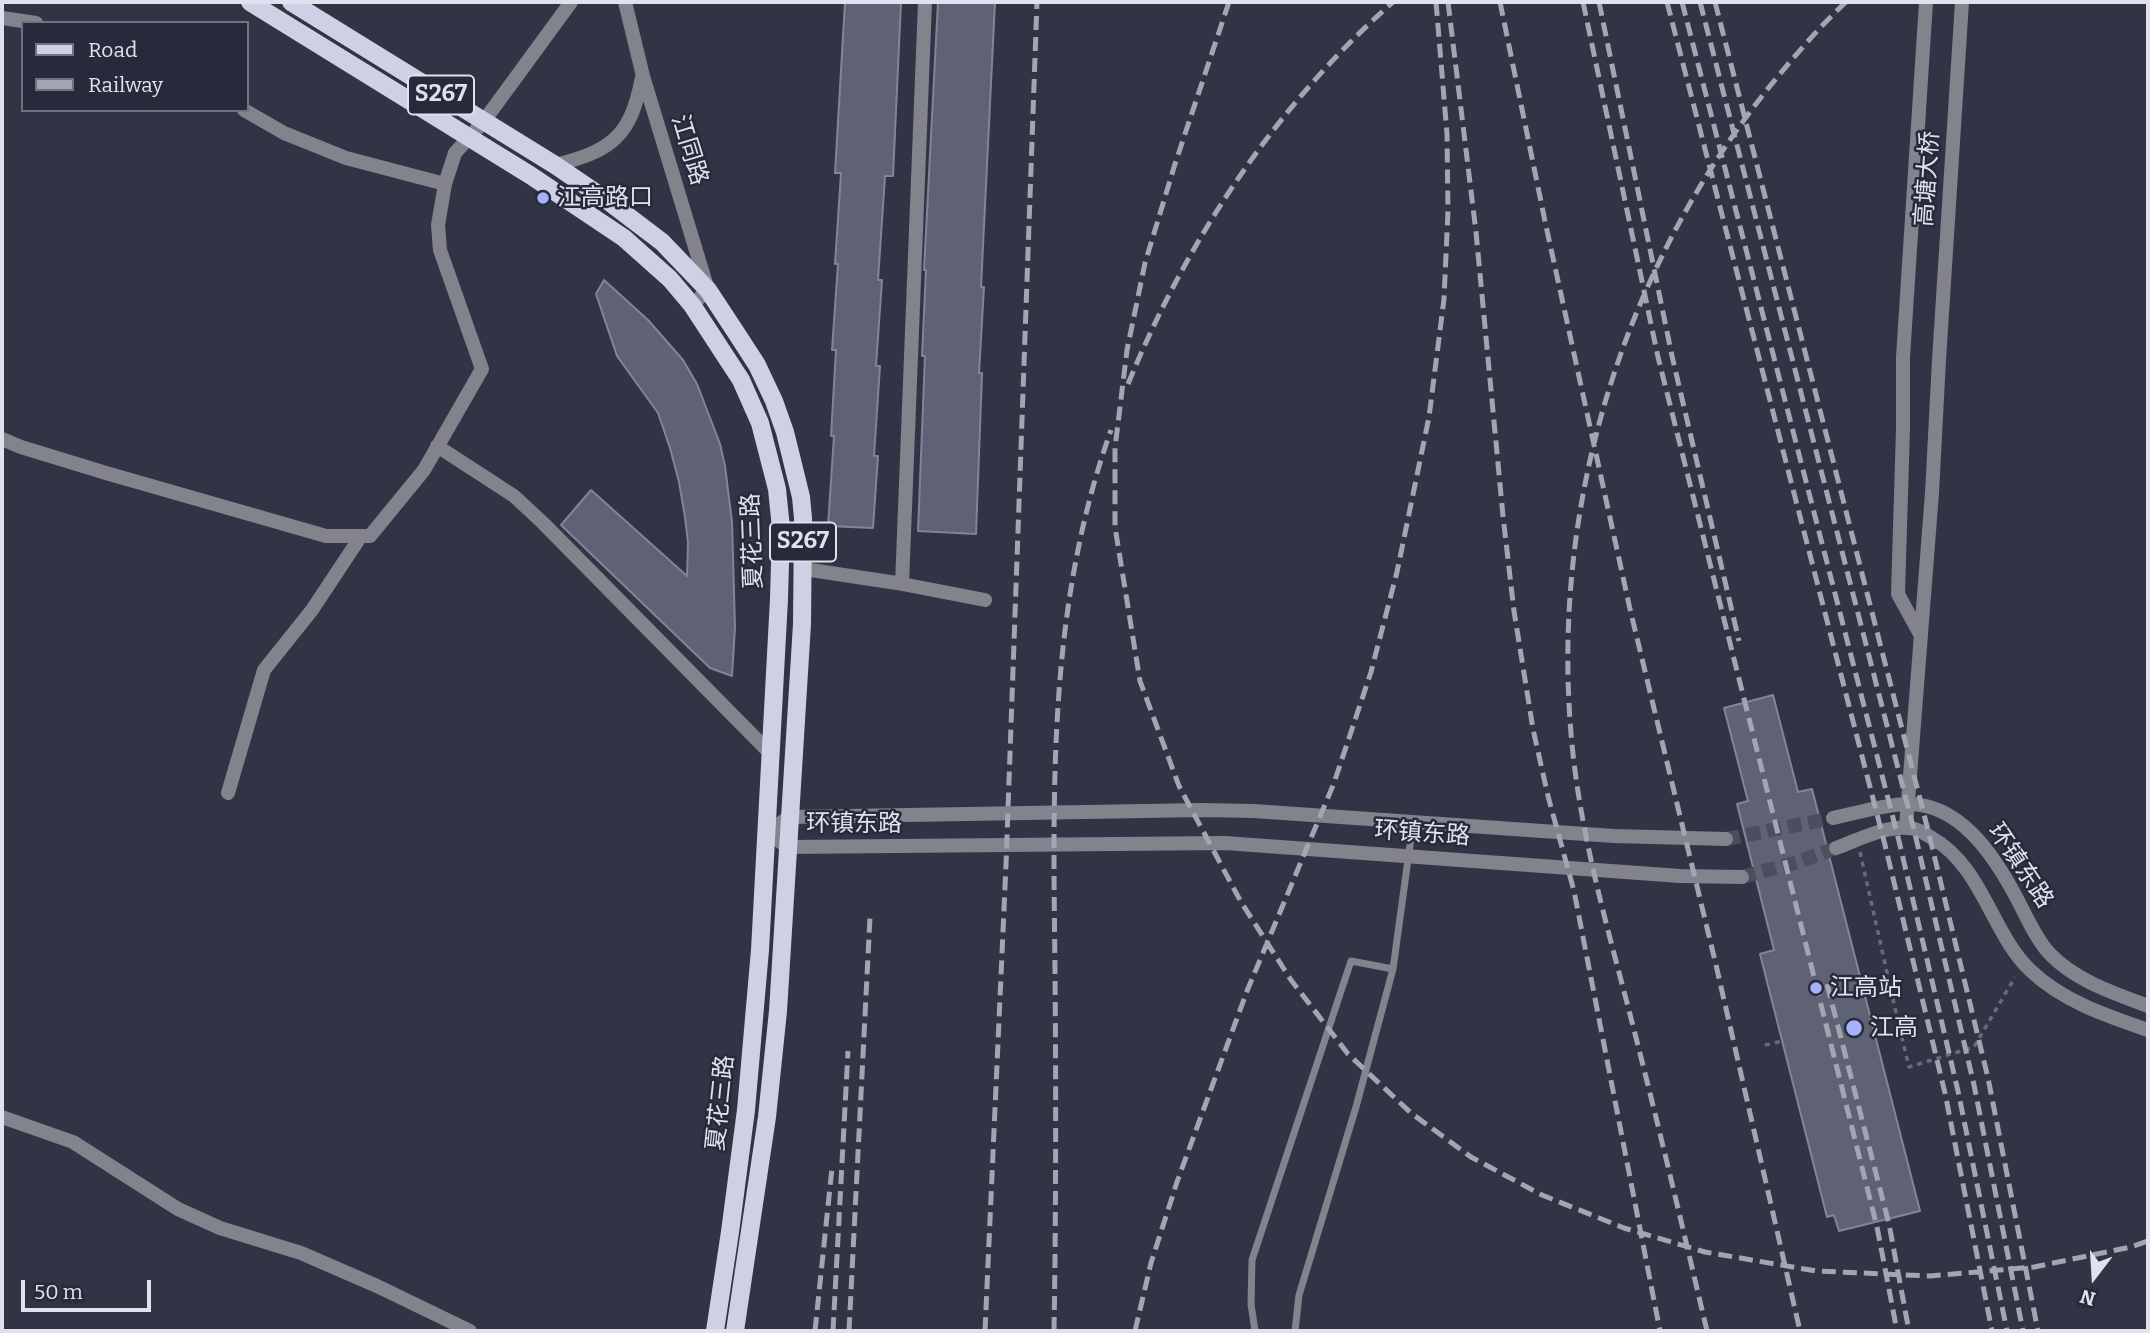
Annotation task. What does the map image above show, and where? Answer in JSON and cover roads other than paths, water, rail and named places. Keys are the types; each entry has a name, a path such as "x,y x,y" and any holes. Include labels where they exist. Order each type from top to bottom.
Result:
{"main road":[{"name":"夏花三路","path":"250,2 579,206 624,238 670,279 692,304 723,349 752,403 766,442 777,489 781,528 767,833 746,1110 715,1331"},
{"name":"夏花三路","path":"291,2 555,165 662,242 708,290 757,365 785,432 801,497 804,569 772,1075 736,1331"}],"street":[{"path":"2,439 106,473 326,536 370,536 424,470 482,369 440,250 438,225 445,184 456,153 484,121 571,2"},
{"name":"江同路","path":"625,2 643,76 708,290"},
{"path":"902,584 925,2"},
{"name":"高塘大桥","path":"1921,636 1898,594 1903,357 1926,2"},
{"name":"高塘大桥","path":"1906,827 1932,493 1962,2"},
{"path":"2,18 22,21"},
{"path":"555,165 581,159 615,140 627,125 637,103 643,76"},
{"path":"247,112 284,133 346,159 445,184"},
{"path":"692,304 708,290"},
{"path":"438,446 514,496 771,754"},
{"path":"228,793 264,670 312,610 361,536"},
{"path":"804,569 985,600"},
{"name":"环镇东路","path":"1833,818 1907,804 1943,812 1958,821 1985,848 2008,881 2048,952 2064,966 2111,992 2148,1006"},
{"name":"环镇东路","path":"1726,839 1614,836 1254,811 1203,810 789,817 767,833 788,847 1225,843 1680,876 1741,877"},
{"path":"1836,848 1881,832 1906,827"},
{"name":"环镇东路","path":"1906,827 1919,830 1952,853 1977,886 2014,950 2029,970 2077,1002 2104,1015 2148,1030"},
{"path":"2,1116 74,1142 178,1209 210,1224 301,1253 470,1331"}],"lane":[{"path":"1296,1331 1299,1294 1356,1107 1393,969 1413,823"},
{"path":"1255,1331 1251,1304 1252,1260 1351,961 1393,969"}],"tunnel":[{"path":"1726,839 1833,818"},
{"path":"1742,877 1798,862 1836,848"}],"railway":[{"path":"985,1331 1006,865 1037,2"},
{"path":"1229,2 1145,263 1127,350 1115,448 1115,527 1140,681 1179,786 1241,902 1291,980 1348,1054 1411,1113 1471,1157 1542,1195 1624,1228 1705,1252 1816,1271 1930,1276 2034,1267 2148,1241"},
{"path":"1128,384 1178,278 1239,178 1273,130 1311,85 1350,42 1393,2"},
{"path":"1135,1331 1151,1263 1177,1182 1247,991 1334,783 1371,672 1397,572 1429,417 1444,299 1448,211 1447,134 1436,2"},
{"path":"1448,2 1476,232 1514,611 1533,729 1574,891 1660,1331"},
{"path":"1500,2 1630,609 1716,965 1800,1331"},
{"path":"1583,2 1658,357 1877,1227 1897,1331"},
{"path":"1599,2 1672,356 1739,641"},
{"path":"1667,2 1885,845 1945,1093 1992,1331"},
{"path":"1682,2 1899,841 1958,1091 2007,1331"},
{"path":"1700,2 1915,834 1974,1085 2023,1331"},
{"path":"1715,2 1928,830 1988,1078 2038,1331"},
{"path":"1707,1331 1583,823 1573,754 1568,665 1572,576 1584,487 1606,401 1635,317 1672,236 1717,159 1770,86 1816,32 1846,2"},
{"path":"1054,1331 1054,832 1059,697 1075,563 1090,496 1111,430"},
{"path":"849,1331 870,917"},
{"path":"1827,984 1889,1224 1909,1331"},
{"path":"833,1331 848,1051"},
{"path":"815,1331 832,1168"}],"place":[{"name":"江高路口","path":"543,198"},
{"name":"江高站","path":"1816,988"},
{"name":"江高","path":"1854,1028"}]}
